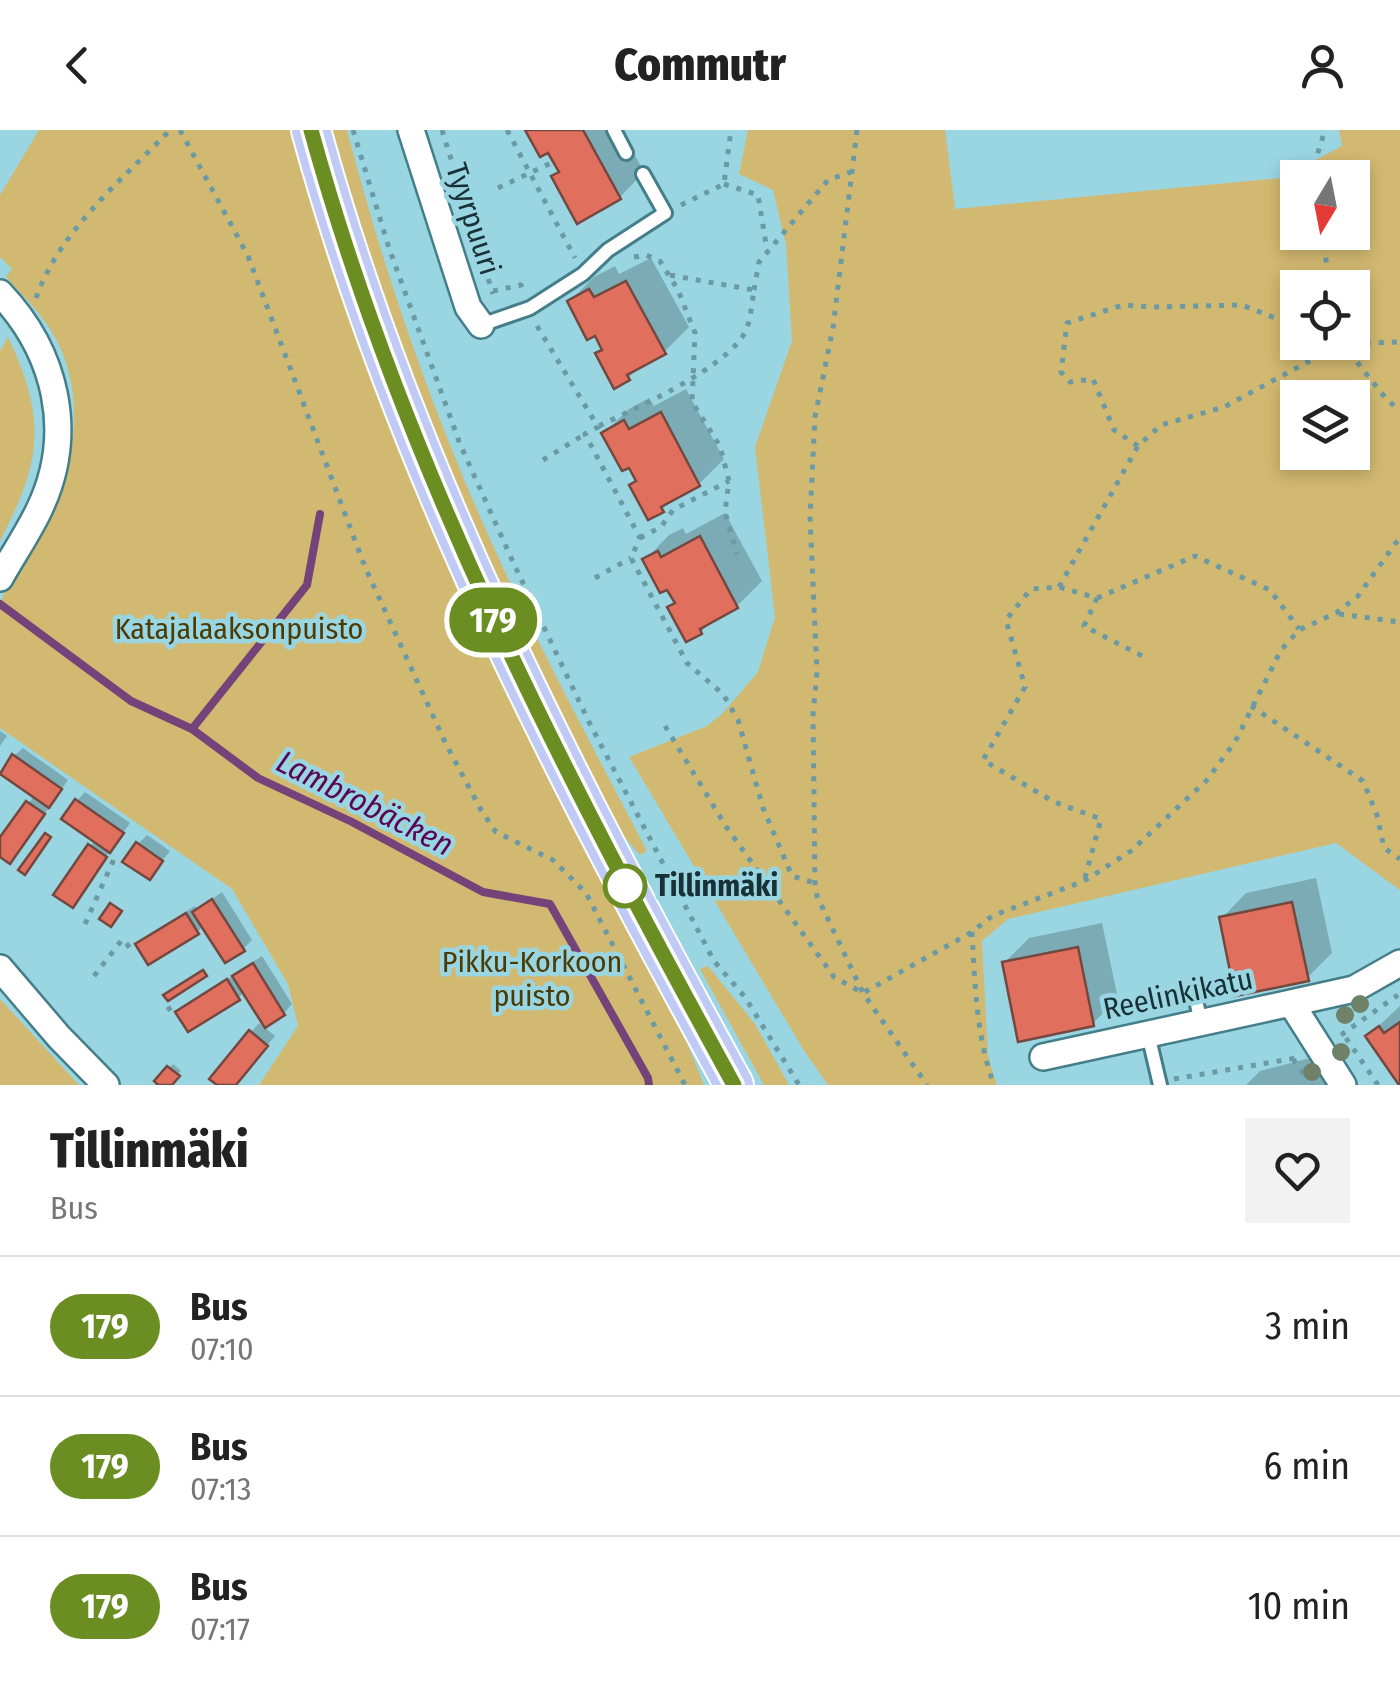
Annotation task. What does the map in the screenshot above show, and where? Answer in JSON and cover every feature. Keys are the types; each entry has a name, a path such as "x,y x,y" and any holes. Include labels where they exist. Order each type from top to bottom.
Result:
{"main road":[{"path":"311,130 335,217 395,386 488,610 613,865 734,1085"}],"street":[{"name":"Tyyrpuuri","path":"410,130 468,307 491,322"},
{"path":"0,293 27,323 41,347 56,407 55,454 40,508 0,578"},
{"path":"1291,1003 1354,989 1400,963"},
{"path":"0,968 106,1085"},
{"name":"Reelinkikatu","path":"1042,1057 1148,1034 1199,1011 1291,1003 1344,1085"}],"lane":[{"path":"614,130 626,153"},
{"path":"491,322 530,308 584,274 608,250 665,213 643,174"},
{"path":"1148,1034 1160,1083"}],"path":[{"path":"27,323 42,280 74,230 170,130"},
{"path":"180,130 248,256 365,567 445,742 496,832 553,860 586,893 684,1085"},
{"path":"353,130 389,248 460,444 588,720 714,961 745,997 799,1085"},
{"path":"442,130 493,292 491,322"},
{"path":"507,130 584,274"},
{"path":"724,184 730,130"},
{"path":"856,130 833,328 814,434 810,517 817,672 813,714 815,883 817,896 862,993 927,1085"},
{"path":"1316,160 1325,130"},
{"path":"498,188 554,162"},
{"path":"543,460 598,426 693,378 720,359 746,332 758,262 828,180 851,172"},
{"path":"665,213 724,184 758,195 767,252"},
{"path":"608,250 628,258 646,255 660,261 678,290 695,333 692,402 720,446 730,481 726,512 737,554"},
{"path":"668,274 754,290"},
{"path":"493,292 522,285 538,330 598,426"},
{"path":"1138,446 1114,430 1093,380 1070,382 1060,372 1067,323 1123,305 1242,305 1280,319"},
{"path":"1370,342 1400,342"},
{"path":"1059,587 1138,446 1161,425 1224,407 1309,360"},
{"path":"1354,360 1400,410"},
{"path":"584,434 640,538"},
{"path":"594,578 631,558 640,538 662,527 674,510 730,481"},
{"path":"862,993 972,932 992,916 1084,881 1131,851 1206,781 1235,742 1280,650 1299,630 1336,614 1358,596 1400,536"},
{"path":"1084,881 1101,818 1054,802 982,760 1025,688 1006,620 1031,589 1059,587 1096,598 1195,556 1270,590 1299,630"},
{"path":"631,558 687,663 723,694 738,720 764,808 792,876 815,883"},
{"path":"1096,598 1084,626 1148,659"},
{"path":"1336,614 1400,622"},
{"path":"1251,706 1363,781 1377,815 1384,848 1400,859"},
{"path":"666,726 727,828 834,977 862,993"},
{"path":"646,856 657,850"},
{"path":"84,924 114,859"},
{"path":"972,932 982,1043 994,1085"},
{"path":"94,976 123,944 133,941"},
{"path":"702,962 714,961"},
{"path":"1328,1044 1400,994"},
{"path":"167,1010 175,1005"},
{"path":"1343,1034 1378,1085"},
{"path":"1160,1083 1303,1055"},
{"path":"1293,1059 1311,1085"}],"green space":[{"name":"Katajalaaksonpuisto","path":"39,130 295,130 340,277 404,460 457,589 679,1023 704,1085 259,1085 298,1026 288,984 232,889 0,728 0,606 61,492 74,425 70,379 59,345 39,314 6,277 12,269 0,257 0,195"},
{"path":"328,130 347,130 376,234 448,439 527,618 647,851 640,855 608,818 522,648 416,404"},
{"path":"748,130 945,130 955,209 1280,178 1280,250 1370,250 1370,160 1315,160 1342,146 1339,130 1400,130 1400,890 1336,843 1008,919 982,941 988,1056 997,1085 828,1085 629,757 707,726 722,714 758,672 775,617 755,447 792,341 786,244 773,190 739,174"},
{"path":"8,337 29,392 34,440 24,487 0,541 0,351"},
{"path":"708,966 755,1024 789,1085 764,1085 700,969"},
{"path":"0,999 79,1085 0,1085"}],"building":[{"path":"525,130 583,130 621,199 577,224 551,176 559,172 548,153 540,157"},
{"path":"626,281 666,354 627,375 630,380 614,389 595,353 602,350 595,336 587,340 567,301 589,289 594,297"},
{"path":"661,412 700,486 661,507 664,512 648,520 629,485 636,481 629,468 622,471 601,433 624,420 629,429"},
{"path":"700,536 738,608 700,629 702,634 686,642 667,607 675,603 667,590 660,593 642,559 658,551 661,557"},
{"path":"12,754 62,789 49,808 0,774"},
{"path":"75,799 124,833 110,853 61,819"},
{"path":"26,801 45,814 10,864 0,857 0,837"},
{"path":"45,833 51,837 25,875 18,870"},
{"path":"136,842 163,861 150,880 122,862"},
{"path":"88,844 107,857 73,908 53,895"},
{"path":"212,899 245,951 225,963 192,912"},
{"path":"1292,902 1309,981 1235,996 1219,917"},
{"path":"110,903 122,911 111,927 99,919"},
{"path":"186,913 199,934 148,965 135,944"},
{"path":"1078,947 1094,1026 1018,1042 1002,962"},
{"path":"253,963 285,1015 265,1028 232,976"},
{"path":"203,970 207,976 168,1001 163,995"},
{"path":"227,979 240,1000 188,1032 175,1012"},
{"path":"1400,1022 1399,1085 1365,1036 1379,1026 1384,1033"},
{"path":"249,1030 268,1046 236,1085 217,1085 209,1079"},
{"path":"167,1066 180,1076 172,1085 158,1085 154,1081"}],"waterway":[{"path":"192,729 307,585 320,514"},
{"name":"Lambrobäcken","path":"0,604 131,701 192,729 258,778 352,822 483,892 550,904 649,1085"}],"bus line":[{"name":"179","path":"311,130 335,217 381,349 449,523 613,865 734,1085"}],"place":[{"name":"Tillinmäki","path":"625,886"}],"park label":[{"name":"Pikku-Korkoon puisto","path":"532,979"}]}
